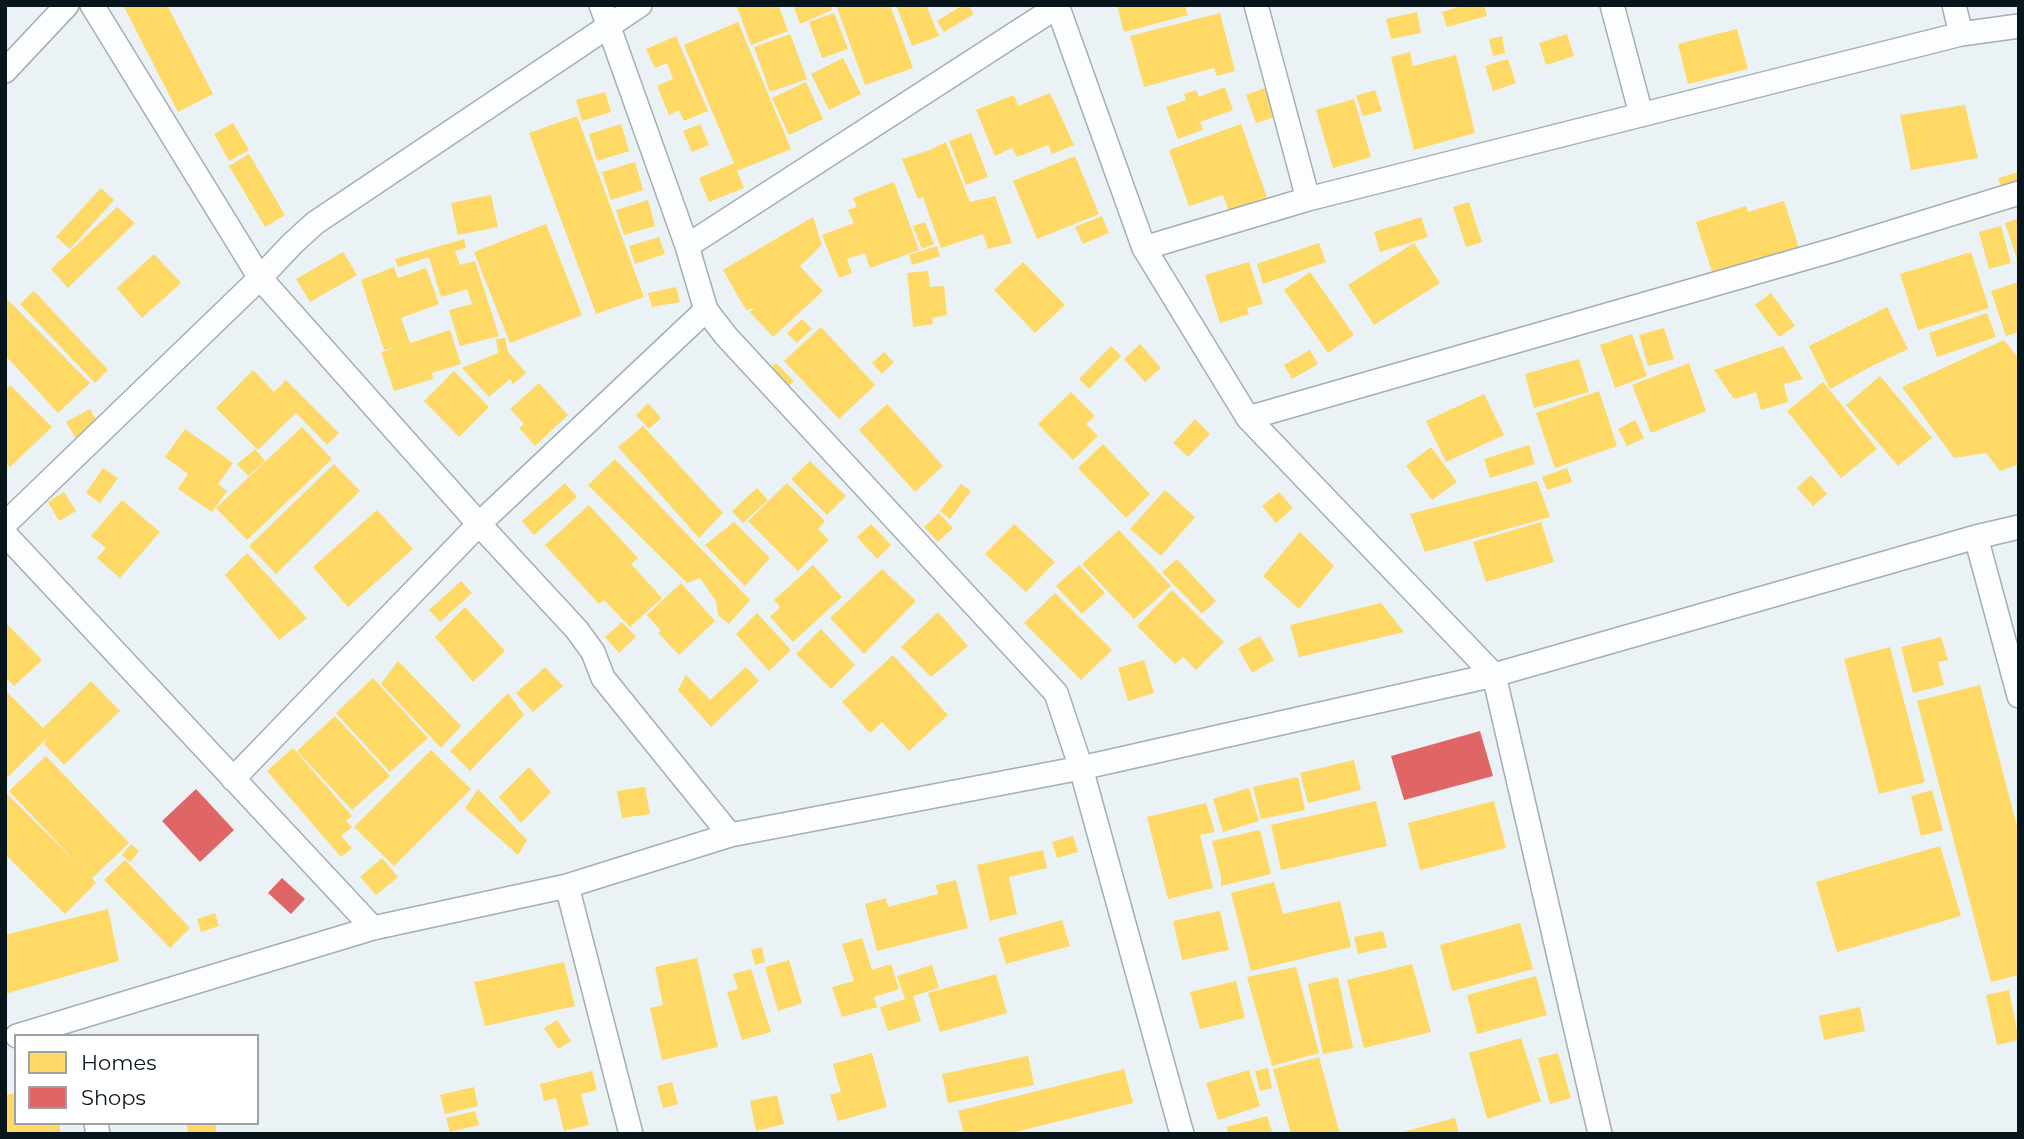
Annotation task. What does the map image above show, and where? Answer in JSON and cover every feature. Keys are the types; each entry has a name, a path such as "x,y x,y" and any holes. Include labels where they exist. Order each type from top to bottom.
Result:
{"street":[{"path":"5,71 67,5"},
{"path":"92,5 260,278 577,630 593,652 603,678 730,835"},
{"path":"5,524 315,223 605,15 640,5"},
{"path":"1255,5 1307,199"},
{"path":"1612,5 1641,114"},
{"path":"1954,5 1961,34"},
{"path":"687,246 1058,6 1144,248 1248,418 1494,674 1600,1134"},
{"path":"605,15 687,246 706,310 726,336 1056,693 1081,768 1182,1134"},
{"path":"1144,248 1307,199 1641,114 1961,34 2019,26"},
{"path":"1248,418 1837,249 2019,193"},
{"path":"233,779 479,524 706,310"},
{"path":"30,1034 73,1028 373,928 567,886 730,835 1081,768 1494,674 2019,527"},
{"path":"5,534 373,928"},
{"path":"1976,537 2019,696"},
{"path":"567,886 631,1134"}],"building: Homes":[{"path":"123,5 167,5 213,94 178,112"},
{"path":"778,5 788,31 751,45 737,7"},
{"path":"793,5 830,5 832,10 800,24"},
{"path":"836,5 890,5 913,68 865,85"},
{"path":"896,5 926,5 939,36 912,46"},
{"path":"963,5 968,5 974,14 944,32 937,21"},
{"path":"1117,5 1185,5 1188,15 1124,32"},
{"path":"1465,5 1484,5 1487,16 1447,27 1442,12"},
{"path":"1417,12 1421,33 1391,39 1386,19"},
{"path":"834,13 848,49 822,58 809,22"},
{"path":"1220,13 1235,71 1217,76 1214,68 1144,87 1130,36"},
{"path":"738,22 791,149 737,171 744,188 709,202 699,178 734,163 684,45"},
{"path":"1737,29 1748,69 1688,84 1678,44"},
{"path":"790,34 807,79 770,92 754,47"},
{"path":"1567,34 1574,56 1546,65 1539,43"},
{"path":"676,36 708,111 684,121 679,110 669,115 657,86 673,79 667,63 655,68 646,49"},
{"path":"1502,36 1505,53 1493,56 1489,39"},
{"path":"1410,52 1413,66 1456,55 1475,133 1414,150 1391,57"},
{"path":"843,58 861,94 829,110 811,74"},
{"path":"1508,59 1516,83 1493,91 1485,66"},
{"path":"806,82 823,119 789,135 772,98"},
{"path":"1225,87 1233,110 1200,122 1203,130 1178,139 1166,107 1186,100 1184,94 1196,90 1199,97"},
{"path":"1268,87 1278,116 1256,123 1246,95"},
{"path":"1375,90 1382,111 1363,116 1356,96"},
{"path":"605,92 611,112 582,121 576,100"},
{"path":"1050,93 1074,145 1052,154 1048,145 1017,157 1012,148 995,156 976,110 1014,95 1018,106"},
{"path":"1354,99 1371,157 1333,168 1316,110"},
{"path":"1965,105 1978,158 1911,170 1900,115"},
{"path":"577,116 644,297 596,314 529,133"},
{"path":"233,123 249,150 229,161 214,134"},
{"path":"621,124 629,151 597,161 589,134"},
{"path":"700,124 709,145 692,152 683,131"},
{"path":"1241,124 1267,197 1229,211 1223,195 1189,206 1169,150"},
{"path":"971,133 988,177 966,185 949,141"},
{"path":"946,142 970,202 995,196 1012,243 988,249 983,234 941,248 923,197 918,199 902,159"},
{"path":"249,154 285,215 265,227 229,166"},
{"path":"1075,156 1099,214 1037,239 1013,181"},
{"path":"635,162 643,190 611,200 602,172"},
{"path":"2019,172 2019,190 2004,194 1998,178"},
{"path":"894,182 919,250 870,268 865,253 847,259 852,273 839,278 822,235 854,223 848,210 857,207 853,198"},
{"path":"101,188 114,200 70,249 56,237"},
{"path":"491,195 498,227 458,235 451,203"},
{"path":"648,200 655,226 624,235 616,210"},
{"path":"1784,201 1799,248 1713,275 1696,222 1746,206 1748,212"},
{"path":"1469,202 1482,242 1466,247 1453,207"},
{"path":"117,207 135,223 68,288 51,269"},
{"path":"1102,216 1109,233 1083,244 1075,227"},
{"path":"813,217 822,245 800,266 823,291 773,337 750,312 755,308 746,310 723,270"},
{"path":"1421,217 1428,237 1380,252 1374,232"},
{"path":"2019,218 2019,259 2017,259 2005,223"},
{"path":"925,222 934,244 922,249 913,226"},
{"path":"546,224 582,315 510,343 474,252"},
{"path":"2001,226 2011,263 1989,269 1979,232"},
{"path":"659,237 665,254 635,264 629,246"},
{"path":"464,239 466,248 455,251 460,265 475,261 499,336 460,346 449,310 472,304 467,289 441,297 429,257 398,267 395,259"},
{"path":"1319,243 1326,262 1263,284 1257,264"},
{"path":"1414,243 1440,283 1374,325 1348,285"},
{"path":"937,246 940,256 912,265 909,255"},
{"path":"343,252 357,275 310,302 296,279"},
{"path":"1971,252 1989,308 1918,330 1900,274"},
{"path":"154,254 181,283 142,318 117,288"},
{"path":"1023,262 1065,305 1035,333 994,290"},
{"path":"1249,262 1263,304 1247,308 1249,314 1220,323 1205,275"},
{"path":"394,267 398,278 426,268 439,304 401,318 410,343 450,330 461,364 432,373 433,379 394,391 381,352 398,347 384,350 361,280"},
{"path":"928,271 930,287 944,286 947,315 932,318 933,324 913,327 907,273"},
{"path":"1310,272 1354,335 1328,353 1284,290"},
{"path":"2019,282 2019,332 2006,336 1991,291"},
{"path":"676,287 680,302 652,307 648,293"},
{"path":"34,291 108,370 95,383 20,304"},
{"path":"1771,293 1795,326 1779,337 1755,305"},
{"path":"8,300 90,383 58,413 5,355 5,302"},
{"path":"1887,307 1908,349 1830,389 1809,346"},
{"path":"1987,313 1996,337 1937,357 1929,333"},
{"path":"802,319 812,329 797,343 787,333"},
{"path":"821,327 875,385 839,419 784,361"},
{"path":"1664,328 1674,359 1648,366 1639,335"},
{"path":"1632,334 1647,376 1615,388 1600,345"},
{"path":"505,338 508,352 526,373 513,384 510,379 489,397 462,368 498,353 496,339"},
{"path":"2004,340 2019,359 2019,464 2000,471 1986,453 1954,458 1902,387"},
{"path":"1140,344 1161,368 1145,382 1124,359"},
{"path":"1111,346 1121,356 1089,389 1079,379"},
{"path":"1783,346 1803,379 1784,384 1788,402 1761,410 1756,392 1734,399 1714,370"},
{"path":"1310,350 1318,364 1292,379 1284,365"},
{"path":"884,352 894,362 882,374 872,363"},
{"path":"1579,359 1589,392 1534,408 1525,374"},
{"path":"776,363 794,381 783,392 765,374"},
{"path":"1689,363 1706,411 1651,433 1632,385"},
{"path":"253,370 274,392 286,380 339,433 327,445 296,413 258,450 216,408"},
{"path":"454,371 489,407 459,437 424,401"},
{"path":"1880,376 1932,438 1898,466 1846,405"},
{"path":"1823,382 1877,449 1841,478 1787,411"},
{"path":"539,383 568,415 535,446 519,428 524,424 510,409"},
{"path":"10,385 52,427 10,467 5,462 5,390"},
{"path":"1599,391 1617,446 1555,468 1536,413"},
{"path":"1071,392 1095,416 1086,424 1098,436 1073,460 1038,424"},
{"path":"1484,394 1504,435 1446,462 1426,421"},
{"path":"648,403 661,418 649,429 636,415"},
{"path":"887,404 943,466 915,492 859,430"},
{"path":"90,409 100,427 77,440 66,422"},
{"path":"1195,419 1210,434 1188,457 1173,443"},
{"path":"1635,420 1644,438 1627,446 1618,429"},
{"path":"643,426 723,513 699,538 618,447"},
{"path":"302,427 332,459 247,540 216,508"},
{"path":"185,429 233,463 218,484 227,491 212,512 178,489 188,474 165,457"},
{"path":"1103,444 1150,494 1126,518 1078,468"},
{"path":"1529,445 1535,464 1490,478 1484,459"},
{"path":"1431,447 1457,482 1432,500 1406,466"},
{"path":"255,449 265,461 248,476 237,464"},
{"path":"615,459 750,600 729,624 718,615 716,601 700,578 687,583 588,485"},
{"path":"810,461 846,496 827,515 791,479"},
{"path":"334,464 360,491 276,574 249,546"},
{"path":"103,468 118,478 100,503 86,493"},
{"path":"1567,468 1572,482 1547,490 1542,477"},
{"path":"1811,475 1827,494 1813,506 1797,488"},
{"path":"1537,481 1550,517 1425,552 1410,514"},
{"path":"565,483 577,497 534,535 522,521"},
{"path":"787,483 825,521 818,529 829,540 798,571 748,521"},
{"path":"961,484 971,491 950,519 940,511"},
{"path":"757,488 768,500 743,523 732,511"},
{"path":"1165,490 1195,517 1161,556 1130,529"},
{"path":"64,492 76,511 59,521 48,502"},
{"path":"1279,492 1293,508 1276,523 1262,506"},
{"path":"122,500 160,532 120,578 97,558 106,548 91,536"},
{"path":"589,505 638,558 631,564 662,598 630,627 604,600 599,604 545,545"},
{"path":"377,510 413,549 348,607 313,567"},
{"path":"939,513 953,528 938,542 924,527"},
{"path":"734,522 770,558 745,586 705,545"},
{"path":"1541,522 1554,562 1486,582 1473,542"},
{"path":"871,524 891,545 877,559 857,537"},
{"path":"1014,524 1055,562 1026,592 985,554"},
{"path":"1119,530 1171,586 1134,619 1082,564"},
{"path":"1300,532 1334,566 1299,609 1263,576"},
{"path":"247,553 307,618 279,640 225,575"},
{"path":"1177,559 1216,601 1202,614 1162,572"},
{"path":"813,565 842,597 793,642 770,617 780,607 774,600"},
{"path":"1079,565 1105,593 1082,614 1056,586"},
{"path":"882,569 916,601 864,654 830,618"},
{"path":"461,581 472,593 440,622 429,610"},
{"path":"681,583 715,621 679,655 658,633 661,631 647,615"},
{"path":"1172,590 1224,642 1196,670 1183,657 1175,664 1137,626"},
{"path":"1055,593 1112,650 1081,680 1024,623"},
{"path":"1381,603 1404,632 1299,657 1290,625"},
{"path":"465,607 505,651 473,682 435,637"},
{"path":"938,612 968,646 931,677 901,647"},
{"path":"757,613 791,650 769,671 736,634"},
{"path":"5,622 42,660 14,686 5,677"},
{"path":"622,622 636,637 619,653 605,637"},
{"path":"821,629 855,665 831,689 796,654"},
{"path":"1260,636 1274,660 1252,673 1238,648"},
{"path":"1941,637 1948,660 1938,662 1944,685 1913,693 1901,647"},
{"path":"1890,647 1925,782 1879,794 1844,659"},
{"path":"893,655 948,715 909,751 882,722 870,733 842,702"},
{"path":"1144,660 1154,693 1128,701 1118,668"},
{"path":"398,661 461,726 441,748 381,684"},
{"path":"545,667 563,686 533,712 516,693"},
{"path":"746,667 759,681 711,727 678,690 686,675 710,700"},
{"path":"373,678 428,738 390,772 336,713"},
{"path":"91,681 120,711 64,765 44,744 48,737 8,777 5,774 5,690 43,728"},
{"path":"1980,685 2019,834 2019,975 1991,982 1917,701"},
{"path":"508,693 524,715 470,771 450,751"},
{"path":"335,716 390,776 352,810 297,751"},
{"path":"293,748 352,816 346,821 352,827 341,836 352,848 341,857 267,771"},
{"path":"431,750 471,789 394,866 354,827"},
{"path":"46,756 129,843 92,878 96,883 65,914 5,854 5,792 75,861 9,791"},
{"path":"1354,760 1361,790 1308,803 1300,773"},
{"path":"529,767 551,792 521,823 499,797"},
{"path":"1298,777 1305,810 1261,819 1253,787"},
{"path":"645,787 650,814 622,818 617,791"},
{"path":"1249,788 1259,821 1223,832 1213,799"},
{"path":"478,789 527,840 518,855 465,808"},
{"path":"1932,790 1943,830 1921,836 1911,796"},
{"path":"1376,801 1387,846 1281,870 1271,825"},
{"path":"1494,801 1506,848 1420,870 1408,823"},
{"path":"1206,803 1215,832 1200,835 1213,888 1168,899 1147,817"},
{"path":"1260,830 1271,874 1221,886 1212,841"},
{"path":"1073,836 1078,852 1057,858 1052,842"},
{"path":"131,844 139,851 130,862 122,855"},
{"path":"1940,846 1961,916 1837,952 1816,882"},
{"path":"1043,850 1047,868 1009,877 1017,914 990,921 977,865"},
{"path":"382,858 398,877 376,895 360,877"},
{"path":"125,860 190,928 170,948 104,880"},
{"path":"956,880 968,928 877,951 865,904 886,898 888,907 938,894 936,885"},
{"path":"1274,882 1283,914 1340,901 1351,947 1251,971 1231,893"},
{"path":"108,909 119,961 5,994 5,935"},
{"path":"1220,911 1229,950 1182,960 1173,921"},
{"path":"215,913 219,926 201,932 197,919"},
{"path":"1062,920 1070,946 1006,964 998,938"},
{"path":"1520,923 1533,969 1452,991 1440,945"},
{"path":"1383,931 1387,947 1358,954 1354,937"},
{"path":"862,938 872,970 891,964 899,989 874,997 877,1007 842,1017 832,987 854,981 842,944"},
{"path":"762,947 765,962 755,965 751,950"},
{"path":"697,958 718,1047 662,1060 650,1008 663,1005 655,967"},
{"path":"789,960 802,1003 778,1011 765,967"},
{"path":"564,962 575,1006 485,1026 474,982"},
{"path":"1412,964 1431,1032 1364,1048 1347,980"},
{"path":"932,965 939,988 913,996 921,1021 888,1031 880,1007 905,999 897,976"},
{"path":"1296,967 1319,1053 1272,1066 1247,977"},
{"path":"751,969 771,1032 742,1040 727,992 738,989 733,974"},
{"path":"996,974 1007,1013 940,1032 928,993"},
{"path":"1536,976 1547,1015 1477,1034 1467,995"},
{"path":"1338,977 1353,1048 1323,1054 1308,984"},
{"path":"1236,981 1245,1018 1200,1029 1190,992"},
{"path":"2009,990 2019,1040 1997,1045 1986,995"},
{"path":"1860,1007 1865,1031 1824,1040 1819,1016"},
{"path":"557,1020 571,1041 558,1049 544,1028"},
{"path":"1521,1038 1541,1101 1487,1119 1469,1053"},
{"path":"872,1053 887,1107 838,1121 830,1095 841,1092 833,1064"},
{"path":"1558,1053 1571,1098 1550,1104 1538,1058"},
{"path":"1028,1056 1034,1085 948,1103 942,1074"},
{"path":"1319,1057 1340,1134 1291,1134 1273,1069"},
{"path":"1268,1068 1272,1088 1260,1091 1255,1071"},
{"path":"1124,1069 1133,1103 1007,1134 964,1134 958,1111"},
{"path":"1249,1070 1260,1106 1218,1120 1206,1083"},
{"path":"592,1071 597,1090 581,1094 589,1125 564,1131 556,1098 544,1101 540,1084"},
{"path":"672,1082 678,1104 663,1108 657,1086"},
{"path":"474,1087 478,1106 445,1114 440,1095"},
{"path":"14,1093 14,1125 59,1125 61,1134 5,1134 5,1095"},
{"path":"777,1095 784,1124 756,1131 750,1101"},
{"path":"475,1111 479,1125 450,1132 446,1118"},
{"path":"1267,1116 1273,1134 1228,1134 1227,1127"},
{"path":"1455,1118 1459,1134 1399,1134 1399,1133"},
{"path":"187,1125 215,1125 217,1134 188,1134"}],"building: Shops":[{"path":"1480,731 1493,776 1404,800 1391,756"},
{"path":"196,789 234,830 200,862 162,821"},
{"path":"282,878 305,899 291,914 268,893"}]}
